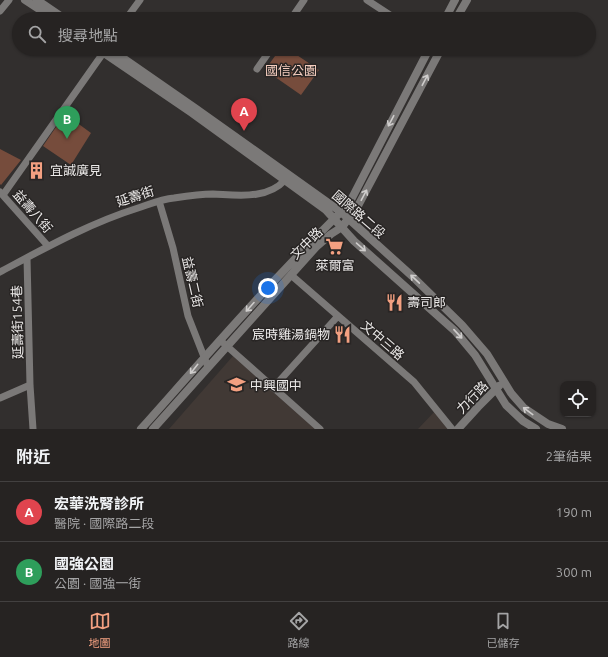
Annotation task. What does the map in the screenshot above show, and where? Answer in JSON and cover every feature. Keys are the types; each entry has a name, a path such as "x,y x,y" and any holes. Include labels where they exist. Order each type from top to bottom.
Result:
{"street":[{"path":"0,11 9,0"},
{"path":"25,0 43,12"},
{"path":"37,0 55,12"},
{"path":"131,12 140,0"},
{"path":"296,12 304,0"},
{"path":"367,0 385,12"},
{"path":"449,12 455,0"},
{"path":"460,12 466,0"},
{"path":"2,194 100,56"},
{"name":"國際路二段","path":"112,56 324,208 348,219 412,276 462,325 483,350 511,393 524,408 548,424 562,429"},
{"name":"國際路二段","path":"113,56 201,112 338,215 342,227 354,241 455,331 475,355 511,411 536,429"},
{"path":"257,69 266,56"},
{"name":"文中路","path":"141,429 205,356 338,215 352,198 425,56"},
{"name":"文中路","path":"153,429 316,248 331,234 342,227 359,204 437,56"},
{"name":"延壽街","path":"0,272 48,246 106,218 166,199 203,194 250,196 280,186 285,180"},
{"name":"益壽八街","path":"2,194 48,246"},
{"name":"益壽二街","path":"159,201 173,248 188,316 205,356 208,367"},
{"name":"延壽街154巷","path":"28,258 30,385 34,429"},
{"name":"文中三路","path":"292,276 414,382 452,429"},
{"path":"273,388 338,316"},
{"path":"220,340 320,429"},
{"name":"力行路","path":"458,429 504,382"},
{"path":"0,398 30,385"}],"shaded area":[{"name":"中興國中","path":"233,356 315,429 169,429"},
{"path":"435,411 448,429 418,429"}],"green space":[{"name":"國信公園","path":"275,56 298,56 319,70 301,95 265,70"},
{"path":"65,114 91,133 71,165 43,146"},
{"path":"0,149 21,160 1,185 0,184"}],"place":[{"name":"宏華洗腎診所","path":"244,131"},
{"name":"國強公園","path":"67,139"},
{"name":"宜誠廣見","path":"37,170"},
{"name":"萊爾富","path":"335,246"},
{"name":"壽司郎","path":"394,302"},
{"name":"宸時雞湯鍋物","path":"343,334"},
{"name":"中興國中","path":"237,385"}]}
